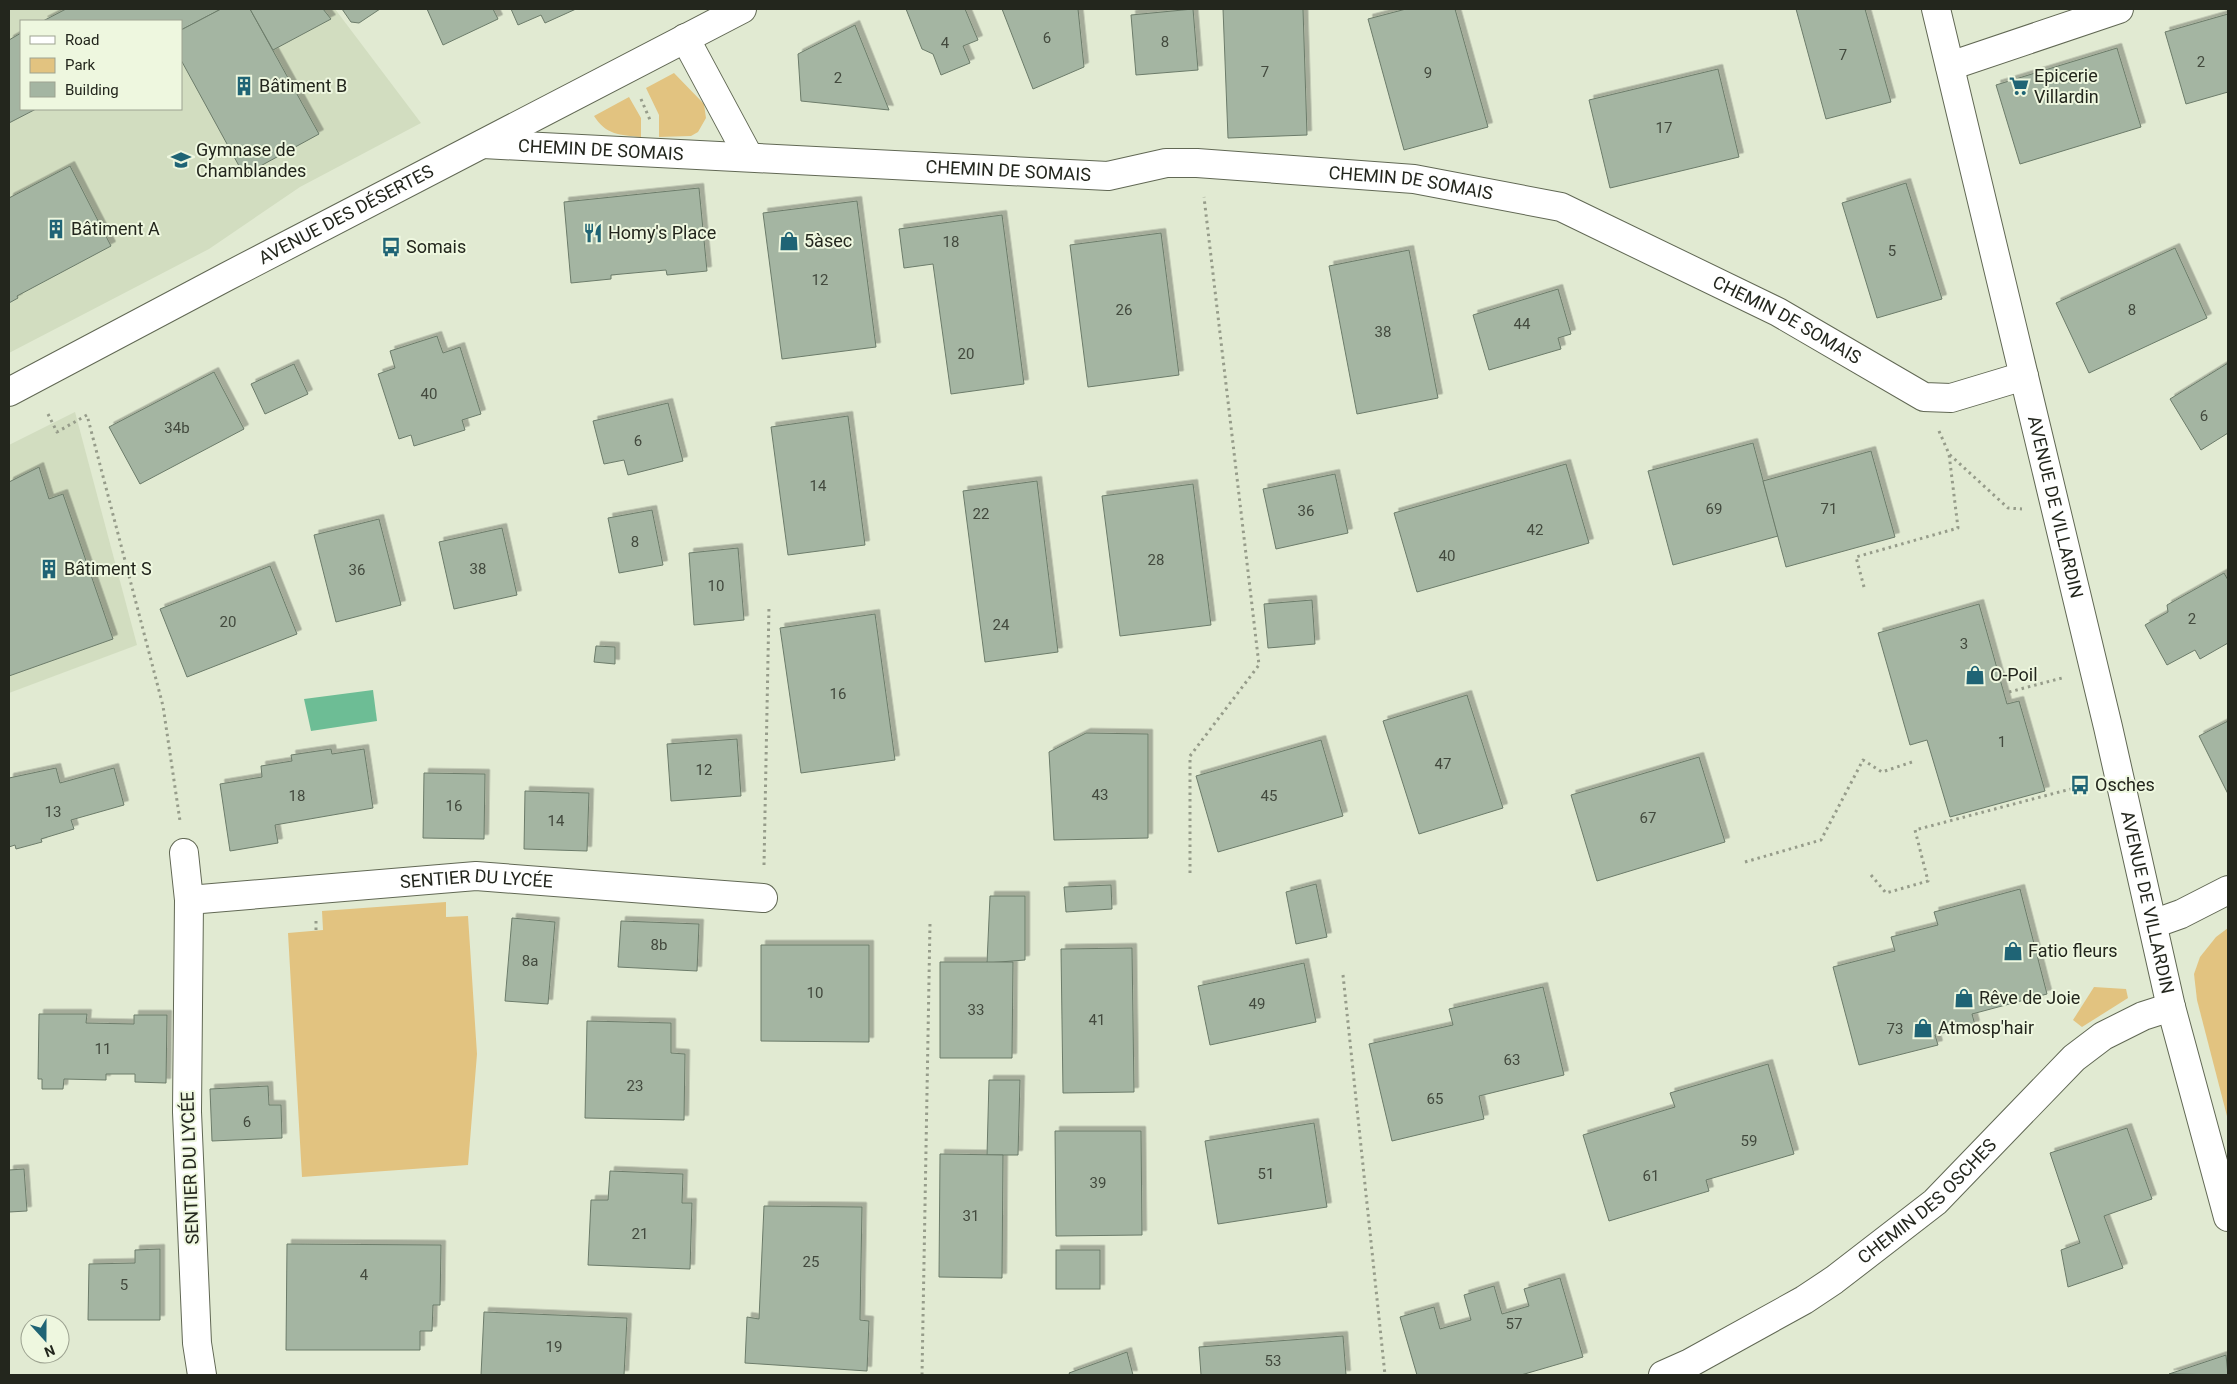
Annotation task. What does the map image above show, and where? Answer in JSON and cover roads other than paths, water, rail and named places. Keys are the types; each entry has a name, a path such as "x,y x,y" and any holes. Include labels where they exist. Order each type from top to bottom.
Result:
{"street":[{"name":"AVENUE DES DÉSERTES","path":"9,392 742,9"},
{"name":"AVENUE DE VILLARDIN","path":"1936,9 2024,376 2171,1007 2228,1217"},
{"path":"1950,66 2119,9"},
{"path":"685,38 749,157"},
{"name":"CHEMIN DE SOMAIS","path":"483,144 749,157 869,166 1031,174 1108,176 1166,163 1197,163 1414,179 1561,207 1778,312 1924,397 1951,398 2024,376"},
{"name":"SENTIER DU LYCÉE","path":"184,853 189,900 187,1112 197,1344 202,1375"},
{"name":"SENTIER DU LYCÉE","path":"189,900 476,876 763,898"},
{"path":"2153,924 2181,914 2228,890"},
{"name":"CHEMIN DES OSCHES","path":"1663,1375 1708,1354 1804,1300 1834,1280 1935,1202 2074,1058 2103,1036 2143,1016 2171,1007"}],"place":[{"name":"Bâtiment B","path":"244,86"},
{"name":"Epicerie Villardin","path":"2019,86"},
{"name":"Gymnase de Chamblandes","path":"181,160"},
{"name":"Bâtiment A","path":"56,229"},
{"name":"Homy's Place","path":"593,233"},
{"name":"5àsec","path":"789,241"},
{"name":"Somais","path":"391,247"},
{"name":"Bâtiment S","path":"49,569"},
{"name":"O-Poil","path":"1975,675"},
{"name":"Osches","path":"2080,785"},
{"name":"Fatio fleurs","path":"2013,951"},
{"name":"Rêve de Joie","path":"1964,998"},
{"name":"Atmosp'hair","path":"1923,1028"}]}
